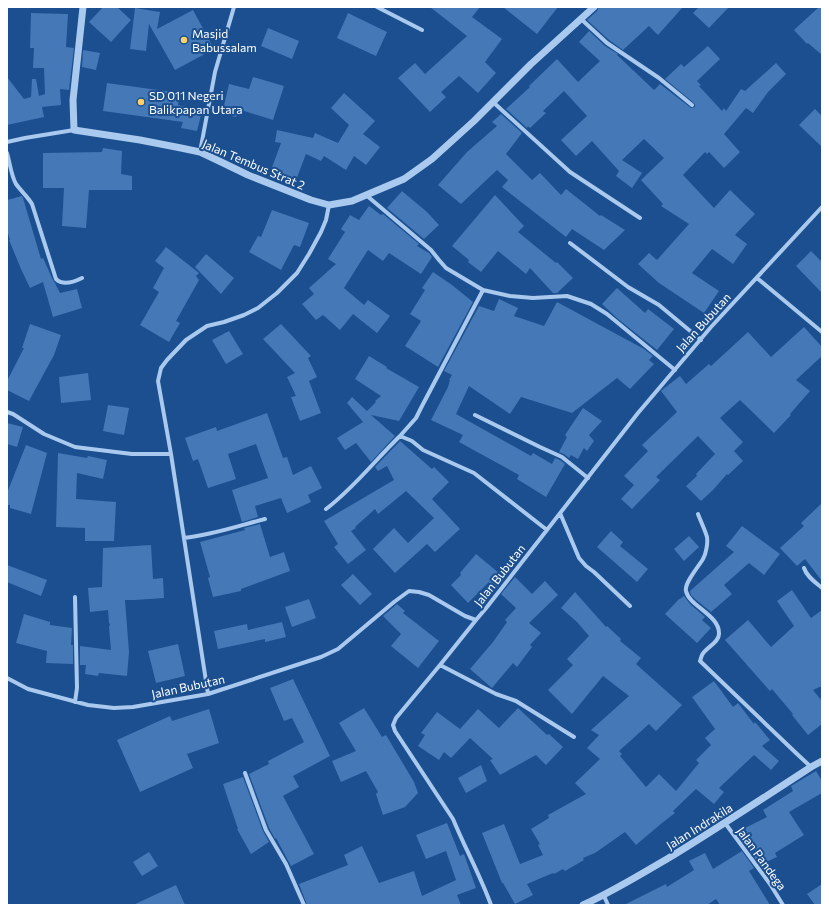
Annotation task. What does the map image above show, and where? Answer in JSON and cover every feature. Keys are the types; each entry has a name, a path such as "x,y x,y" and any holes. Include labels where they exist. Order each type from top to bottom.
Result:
{"street":[{"path":"7,142 74,130 73,100 83,7"},
{"path":"200,152 215,72 234,7"},
{"path":"377,7 422,30"},
{"name":"Jalan Tembus Strat 2","path":"74,130 140,140 200,152 248,176 311,200 329,205 352,201 404,179 432,159 494,102 531,64 594,7"},
{"path":"581,19 607,43 659,78 692,105"},
{"path":"494,102 570,172 640,218"},
{"path":"7,153 17,186 32,204 56,279 64,283 82,278"},
{"path":"366,195 431,250 446,268 483,290 510,296 533,298 567,296 591,304 607,314 675,370"},
{"path":"208,694 171,454 158,381 161,368 186,340 207,326 244,315 258,308 277,293 297,273 322,232 329,205"},
{"name":"Jalan Bubutan","path":"7,678 28,689 88,705 114,708 133,707 208,694 321,657 338,649 409,591 429,595 465,616 476,620 638,413 701,340 822,207"},
{"path":"570,243 628,287 659,305 701,340"},
{"path":"757,278 822,332"},
{"path":"326,509 351,488 416,418 483,290"},
{"path":"7,412 13,414 44,434 75,447 132,454 171,454"},
{"path":"475,415 540,447 562,456 588,478"},
{"path":"400,436 423,450 474,473 547,530"},
{"path":"560,513 579,558 630,606"},
{"path":"698,514 707,538 706,546 704,557 687,584 686,592 691,600 711,617 717,625 719,633 718,639 708,647 702,655 700,661 811,767"},
{"path":"184,538 197,537 265,519"},
{"path":"804,568 806,573 822,588"},
{"path":"75,597 77,688 75,702"},
{"path":"476,620 396,718 393,725 394,731 453,819 491,905"},
{"path":"440,665 496,694 516,701 574,737"},
{"name":"Jalan Indrakila","path":"583,905 604,896 725,824 822,761"},
{"path":"245,773 266,830 286,864 304,905"},
{"name":"Jalan Pandega","path":"725,824 770,884 783,905"},
{"path":"604,896 608,905"}],"building":[{"path":"103,7 117,7 131,20 111,42 89,22"},
{"path":"430,7 480,7 472,17 502,39 485,62 496,73 478,93 459,76 441,92 446,97 430,112 398,78 415,63 425,74 467,36"},
{"path":"503,7 558,7 537,34"},
{"path":"599,7 683,7 658,35 649,26 623,50 609,40 587,20 597,11"},
{"path":"699,7 729,7 709,28 693,13"},
{"path":"819,7 822,7 822,55 808,43 807,44 794,30"},
{"name":"Masjid Babussalam","path":"135,8 160,12 157,29 193,10 214,49 175,70 149,24 146,51 130,49"},
{"path":"31,13 68,14 66,47 74,48 69,90 60,89 61,105 42,107 44,117 7,125 7,77 24,99 31,97 32,79 36,79 39,96 45,94 44,68 33,68 34,48 30,48"},
{"path":"348,13 387,32 376,56 337,38"},
{"path":"268,28 299,41 292,59 261,46"},
{"path":"589,31 605,46 618,54 617,55 654,90 660,84 691,108 695,107 694,103 665,79 681,64 684,67 708,46 720,59 697,81 701,85 699,86 722,111 724,108 726,111 741,89 745,91 776,63 786,74 768,92 753,113 746,108 724,134 740,152 724,168 709,152 707,154 705,152 683,175 714,208 730,190 755,214 735,235 747,244 733,264 712,249 692,273 719,291 704,313 659,283 638,264 649,253 657,260 689,224 661,206 663,204 641,180 664,158 644,139 622,160 642,173 632,188 616,176 619,171 592,141 576,156 561,140 587,116 564,91 543,111 546,113 530,128 528,126 527,128 506,109 557,59 578,82 600,61 579,42"},
{"path":"83,50 100,53 96,70 82,67"},
{"path":"253,77 284,86 273,120 238,109 236,117 222,114 229,84 249,89"},
{"name":"SD 011 Negeri Balikpapan Utara","path":"107,83 180,93 178,105 202,111 197,131 181,128 183,122 103,111"},
{"path":"344,93 375,121 363,134 380,147 366,165 354,156 346,170 324,156 321,161 306,154 296,180 271,170 281,143 275,142 277,130 313,138 315,133 338,143 349,125 331,108"},
{"path":"815,109 822,116 822,147 799,125"},
{"path":"501,114 522,133 506,154 532,180 540,173 561,195 566,189 600,216 601,215 625,230 604,250 572,229 566,237 502,187 508,180 497,170 461,204 438,185 467,152 497,126 492,122"},
{"path":"103,148 122,151 121,174 132,176 132,190 89,190 86,228 62,226 64,188 43,188 43,153 102,152"},
{"path":"402,191 427,212 439,225 424,239 387,208"},
{"path":"495,195 524,226 518,232 556,263 557,262 573,278 557,293 553,293 530,268 526,274 498,251 481,272 468,262 469,260 452,246"},
{"path":"22,196 41,259 43,258 60,293 77,289 82,308 53,317 43,282 30,288 9,240 7,230 7,200"},
{"path":"369,206 381,215 383,214 419,244 417,246 429,253 432,257 421,274 389,253 383,261 368,250 344,288 364,305 368,300 390,316 377,333 353,314 340,330 323,315 316,320 302,304 314,294 309,288 336,264 328,259 345,232 341,229 350,215 359,220"},
{"path":"272,210 309,223 300,247 294,245 281,270 249,252 258,236 261,237"},
{"path":"166,247 199,273 196,276 199,280 176,321 180,323 169,342 140,325 159,292 153,288 164,268 155,261"},
{"path":"811,251 822,262 822,293 796,266"},
{"path":"206,254 234,278 221,294 195,267"},
{"path":"433,272 473,302 438,367 405,346 421,321 410,314 425,290 422,288"},
{"path":"617,288 645,313 648,309 674,329 657,350 618,319 602,304"},
{"path":"499,299 518,308 514,316 544,326 557,302 644,349 653,356 649,360 654,364 630,389 617,378 572,413 521,397 510,414 469,386 456,414 531,456 533,453 552,464 555,458 565,464 546,497 517,479 519,475 459,442 463,435 431,420 448,387 449,380 452,375 444,371 479,306 494,311"},
{"path":"30,324 61,335 54,355 29,401 7,390 7,381 24,348 22,348"},
{"path":"281,324 311,356 308,358 317,377 309,381 321,413 300,421 291,397 296,396 287,377 295,373 263,339"},
{"path":"804,327 822,347 822,356 796,380 810,391 774,433 740,400 720,418 743,442 734,451 743,461 728,475 727,474 701,501 686,486 697,476 696,474 715,454 698,436 656,477 660,480 632,509 621,499 634,485 624,476 648,451 642,445 677,412 661,391 662,390 680,376 686,384 709,364 711,366 748,332 771,357"},
{"path":"229,331 243,354 226,364 212,340"},
{"path":"369,356 387,367 386,368 419,387 399,421 371,415 395,436 371,462 356,443 345,450 337,438 363,422 347,403 352,397 367,411 381,396 355,379"},
{"path":"88,373 91,400 61,403 59,377"},
{"path":"108,405 129,408 124,435 103,431"},
{"path":"583,408 602,421 589,435 594,441 587,451 584,448 578,459 571,455 569,458 559,452 567,437 565,435"},
{"path":"267,413 283,458 287,457 293,475 311,466 322,488 308,495 311,502 287,513 281,498 255,506 258,517 242,522 232,490 268,478 256,444 228,454 236,479 208,488 198,459 193,461 185,438 216,427 217,431"},
{"path":"7,423 23,427 17,447 7,444"},
{"path":"400,441 432,469 434,467 449,482 432,499 460,529 435,552 427,544 395,573 373,549 394,528 408,543 434,518 406,491 378,514 375,509 351,531 366,550 348,564 334,547 338,544 324,521 394,480 387,466 378,471 375,467"},
{"path":"26,445 47,453 31,514 10,508 10,505 7,505 7,493"},
{"path":"58,453 87,458 88,456 107,460 103,479 77,473 76,499 116,502 114,541 85,541 85,528 56,527"},
{"path":"822,503 822,581 805,559 797,566 780,548 804,526 801,523"},
{"path":"260,524 270,557 284,552 290,571 241,589 241,591 213,597 208,578 210,577 200,542 245,530 244,528"},
{"path":"742,526 780,554 764,575 749,563 724,585 732,594 711,612 691,595 690,591 734,552 726,546"},
{"path":"611,531 623,542 620,546 648,569 637,582 597,547"},
{"path":"689,536 699,547 684,561 674,549"},
{"path":"151,545 153,579 163,578 164,598 125,600 129,652 127,676 99,673 98,676 85,674 86,665 80,665 80,646 111,650 108,610 90,612 88,588 102,587 103,548"},
{"path":"476,554 505,578 496,589 489,582 468,603 451,585 461,575 460,573"},
{"path":"7,565 47,580 41,596 7,582"},
{"path":"353,574 372,594 360,605 341,585"},
{"path":"515,577 532,594 545,581 558,595 529,623 541,633 530,645 532,647 517,667 513,663 492,688 470,669 493,642 507,622 505,620 516,608 501,594"},
{"path":"792,590 811,618 822,610 822,686 813,690 822,701 822,724 808,735 772,689 770,691 725,640 748,620 771,647 794,626 777,601"},
{"path":"575,592 606,627 607,626 621,639 620,641 641,658 636,664 682,705 656,731 649,724 619,751 622,754 620,756 646,787 659,774 676,791 699,763 696,760 711,745 705,738 715,729 692,697 714,681 733,707 738,703 754,724 755,722 770,740 762,746 779,761 771,770 754,755 719,788 724,792 714,804 696,789 673,811 675,813 636,845 625,832 595,853 583,858 584,860 565,871 563,869 527,884 533,895 515,904 502,883 482,833 504,824 520,864 543,855 538,845 540,844 531,829 549,818 548,815 586,794 575,783 600,759 587,748 599,735 591,730 629,696 603,676 572,714 548,690 573,665 567,659 589,636 577,622 561,608"},
{"path":"684,596 690,604 705,617 702,620 711,628 697,643 665,614 679,599"},
{"path":"309,599 316,618 292,627 285,607"},
{"path":"397,604 405,611 403,613 439,641 418,668 391,646 401,634 383,616"},
{"path":"24,614 50,622 50,625 72,628 71,645 73,645 73,664 46,663 47,651 16,643"},
{"path":"282,622 286,637 265,642 265,639 218,649 214,631 247,624 248,630"},
{"path":"178,644 185,676 156,683 148,651"},
{"path":"293,679 330,756 293,776 299,787 283,796 314,854 291,866 269,828 249,774 269,764 268,761 304,742 292,718 284,721 270,688"},
{"path":"364,708 382,737 386,735 414,782 418,793 405,807 383,815 376,794 378,792 366,771 341,782 332,761 356,751 339,723"},
{"path":"518,708 547,735 549,734 563,747 546,765 536,755 500,775 490,760 493,759 470,738 451,758 444,752 439,760 418,746 425,735 421,733 437,712 460,729 478,709 499,728"},
{"path":"209,709 219,743 187,754 193,768 140,792 117,740 170,716 172,721"},
{"path":"481,765 487,781 466,793 458,778"},
{"path":"816,771 822,781 822,793 789,812 804,835 775,853 777,857 760,865 748,848 753,844 745,828 767,817 763,810 793,791 791,786"},
{"path":"243,777 263,831 269,842 251,854 237,829 223,784"},
{"path":"447,823 460,856 464,854 476,888 457,895 461,905 307,905 299,884 348,865 344,855 362,846 379,883 414,871 422,896 456,880 446,851 426,859 416,835"},
{"path":"742,851 754,868 749,871 770,905 720,905 716,899 707,905 624,905 666,884 667,887 694,870 689,861 705,853 713,869"},
{"path":"149,852 158,866 142,876 133,862"},
{"path":"822,884 822,905 815,905 807,894"},
{"path":"176,885 185,905 133,905"}],"place":[{"name":"Masjid Babussalam","path":"184,40"},
{"name":"SD 011 Negeri Balikpapan Utara","path":"141,102"}]}
